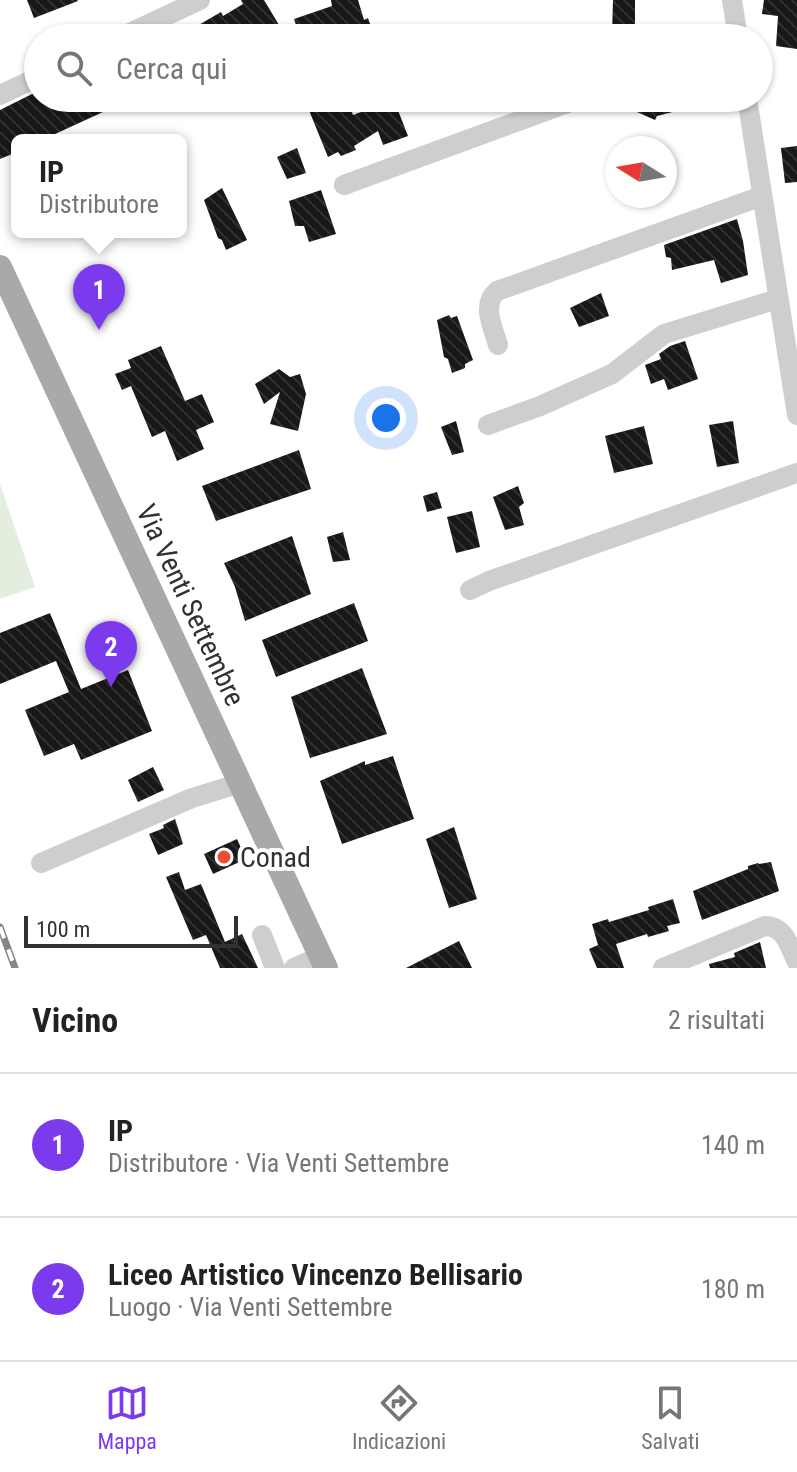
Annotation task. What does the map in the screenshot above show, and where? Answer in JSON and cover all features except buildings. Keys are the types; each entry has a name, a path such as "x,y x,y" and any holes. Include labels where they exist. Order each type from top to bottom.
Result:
{"main road":[{"name":"Via Venti Settembre","path":"0,267 324,962"}],"street":[{"path":"149,24 200,0"},
{"path":"732,0 736,24"},
{"path":"0,95 24,84"},
{"path":"344,185 543,112"},
{"path":"749,112 797,415"},
{"path":"498,345 488,307 497,291 762,196"},
{"path":"488,425 612,374 664,334 778,299"},
{"path":"470,590 797,473"},
{"path":"41,863 192,798 241,783"},
{"path":"663,968 765,926 775,926 781,930 797,962"},
{"path":"262,935 275,968"},
{"path":"294,968 324,962"}],"green space":[{"path":"0,484 35,587 0,599"}],"railway":[{"path":"0,927 15,968"}],"place":[{"name":"IP","path":"99,330"},
{"name":"Liceo Artistico Vincenzo Bellisario","path":"111,687"},
{"name":"Conad","path":"224,857"}]}
